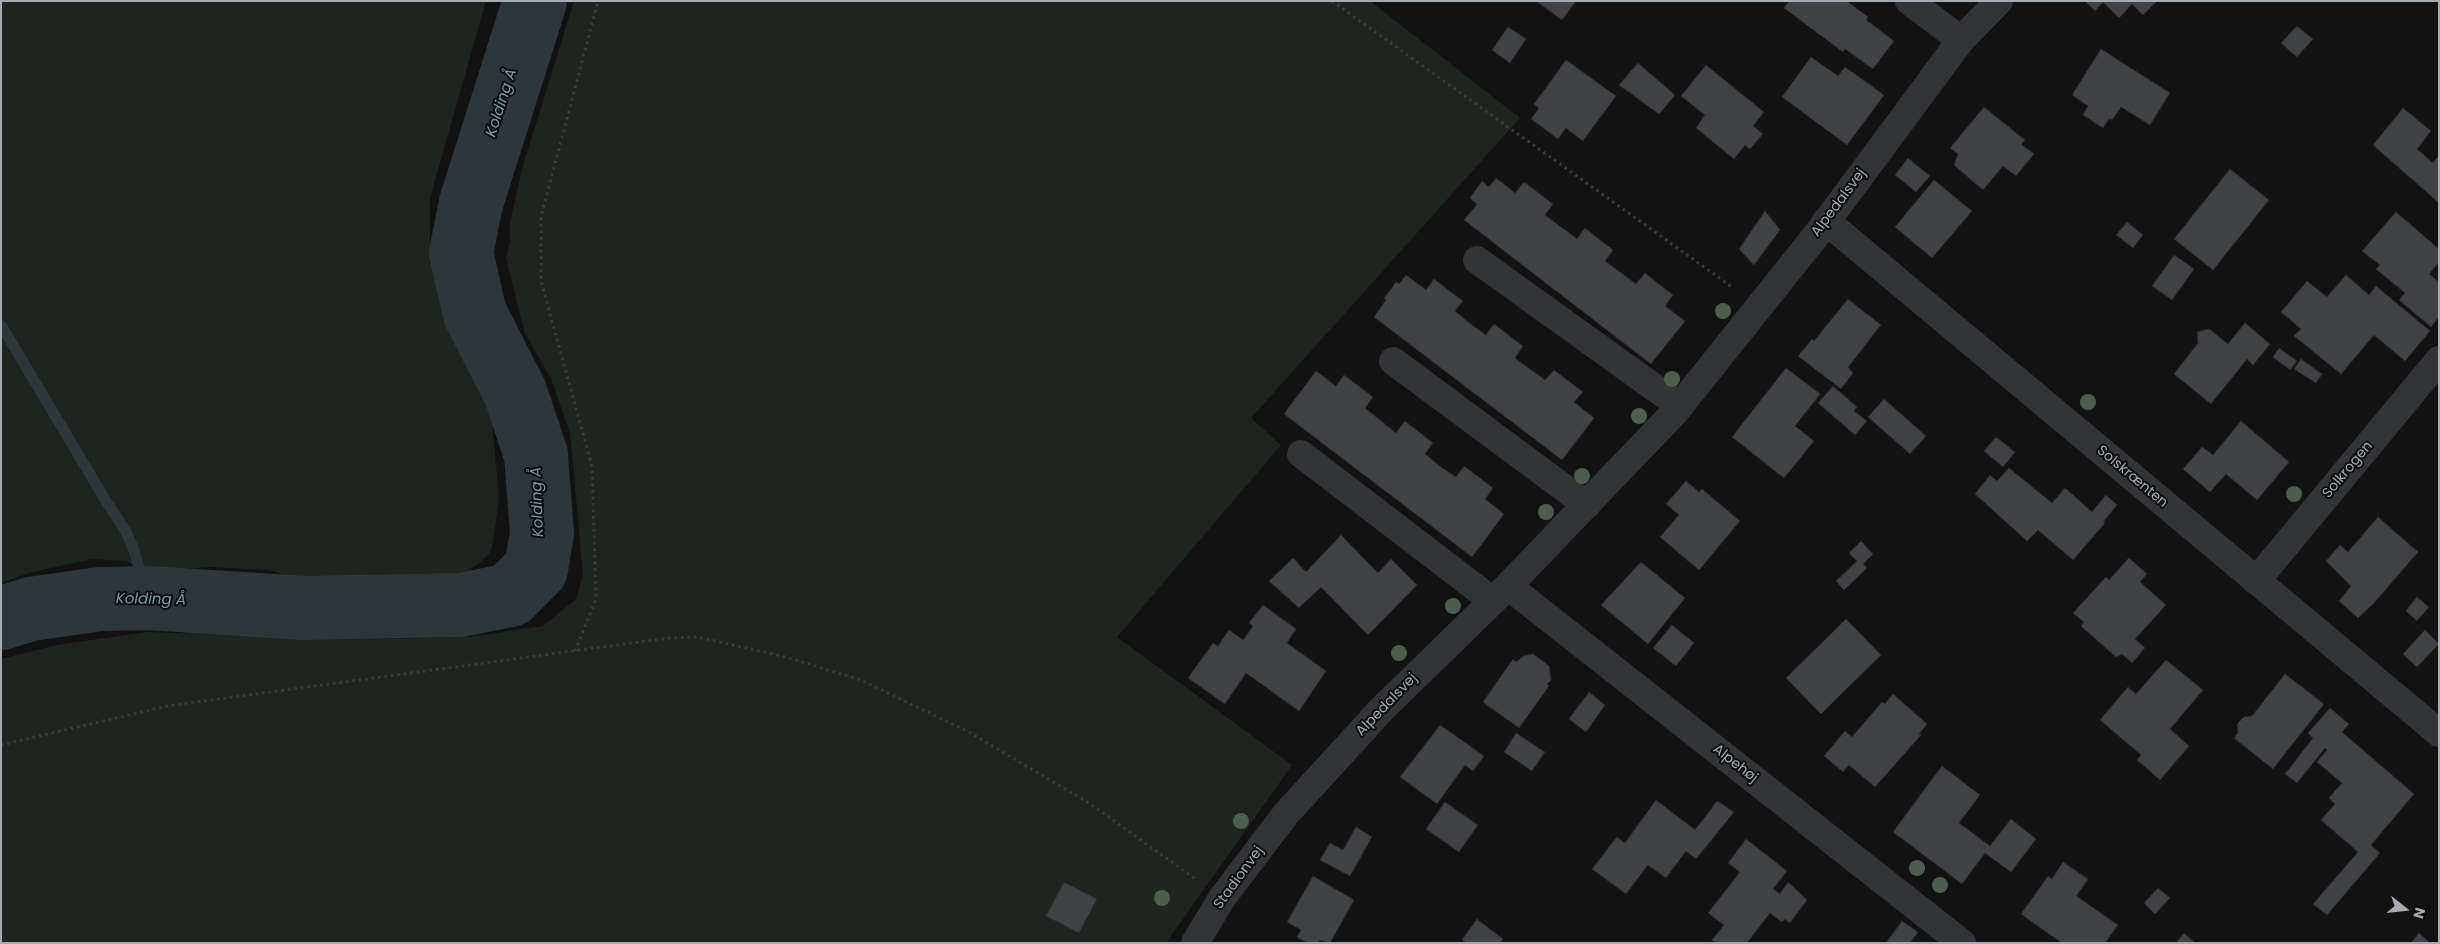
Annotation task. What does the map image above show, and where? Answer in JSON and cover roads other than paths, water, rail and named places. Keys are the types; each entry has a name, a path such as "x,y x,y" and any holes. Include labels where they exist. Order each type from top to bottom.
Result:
{"street":[{"path":"1909,1 1961,40"},
{"name":"Alpedalsvej","path":"1286,814 1380,711 1501,594 1680,406 1760,306 1961,40 1999,1"},
{"name":"Solskrænten","path":"1826,220 2439,733"},
{"path":"1477,260 1680,406"},
{"name":"Solkrogen","path":"2256,581 2439,360"},
{"path":"1393,361 1587,505"},
{"path":"1301,454 1501,594"},
{"name":"Alpehøj","path":"1501,594 1962,943"},
{"name":"Stadionvej","path":"1195,943 1222,898 1286,814"}],"waterway":[{"name":"Kolding Å","path":"1,618 31,609 100,599 148,598 304,608 461,605 510,595 536,569 542,533 536,455 515,392 475,314 461,253 471,203 535,1"},
{"path":"1,325 125,530 133,547 148,598"}]}
